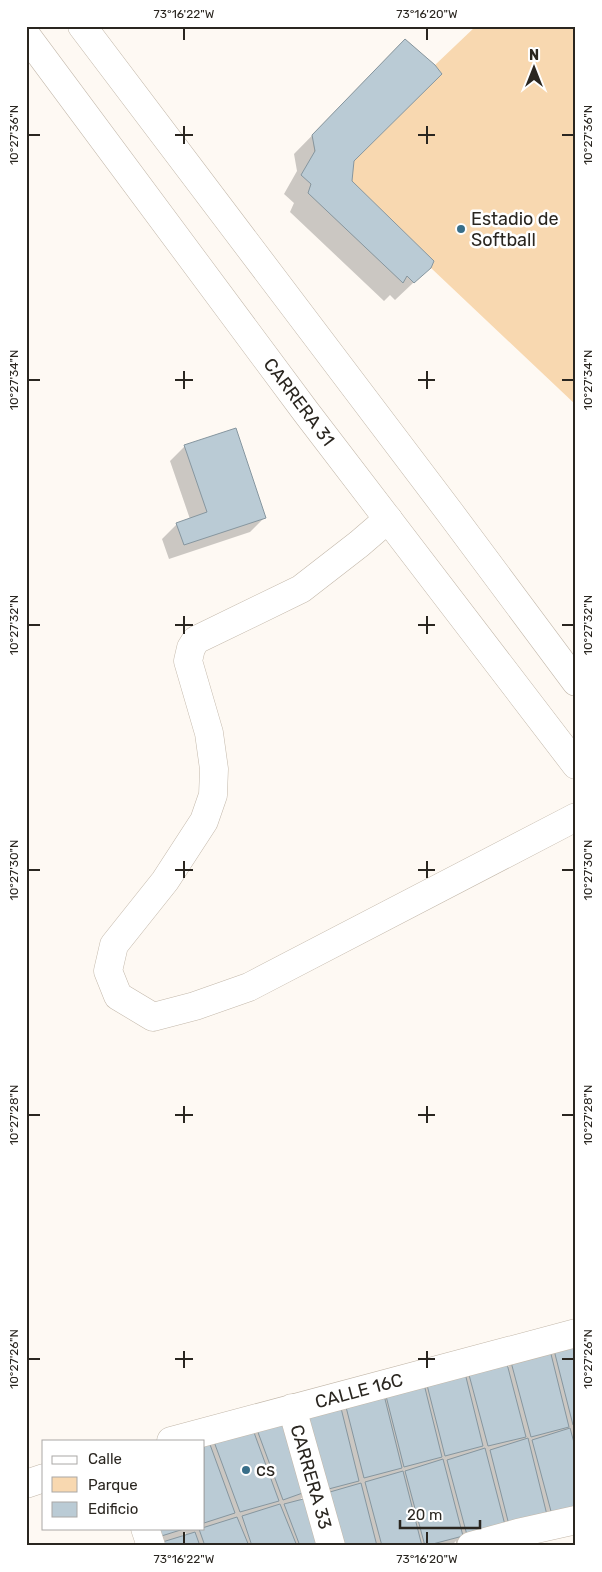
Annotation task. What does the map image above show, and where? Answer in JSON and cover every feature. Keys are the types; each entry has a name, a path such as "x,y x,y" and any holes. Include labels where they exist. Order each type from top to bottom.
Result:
{"main road":[{"path":"82,26 576,682"},
{"name":"CARRERA 31","path":"26,35 294,396 576,765"},
{"path":"388,519 359,544 300,589 196,640 191,648 188,661 210,742 214,769 213,795 204,821 165,881 114,945 108,971 118,996 153,1017 194,1006 249,987 576,817"},
{"name":"CALLE 16C","path":"175,1440 576,1333"},
{"name":"CARRERA 33","path":"292,1408 331,1546"},
{"path":"26,1484 42,1479"},
{"path":"471,1546 576,1520"},
{"path":"146,1530 151,1546"}],"green space":[{"name":"Estadio de Softball","path":"476,26 576,26 576,405 431,268 407,276 403,283 308,193 314,164 312,135 405,39 435,65"}],"building":[{"path":"405,39 435,65 442,74 354,161 352,181 434,261 431,268 414,283 407,276 403,283 308,193 311,184 301,175 315,151 312,135"},
{"path":"236,428 266,518 184,545 176,523 207,512 184,445"},
{"path":"576,1343 576,1424 573,1425 554,1350"},
{"path":"550,1350 569,1427 531,1437 511,1362"},
{"path":"506,1360 526,1437 488,1446 468,1371"},
{"path":"464,1369 483,1446 445,1456 426,1381"},
{"path":"423,1380 442,1457 404,1467 385,1392"},
{"path":"383,1391 402,1468 364,1478 345,1403"},
{"name":"cs","path":"340,1404 359,1481 321,1491 301,1416"},
{"name":"cs","path":"289,1417 311,1490 283,1500 256,1427"},
{"name":"cs","path":"252,1427 279,1501 240,1512 213,1439"},
{"path":"570,1428 576,1450 576,1509 552,1515 532,1440"},
{"path":"528,1438 547,1515 509,1525 490,1450"},
{"name":"cs","path":"208,1439 235,1513 205,1523 205,1440"},
{"path":"485,1448 505,1525 467,1535 447,1460"},
{"path":"443,1459 463,1536 425,1546 405,1471"},
{"path":"403,1471 422,1546 382,1546 365,1482"},
{"name":"cs","path":"361,1483 377,1546 336,1546 323,1494"},
{"name":"cs","path":"311,1497 326,1546 300,1546 284,1504"},
{"name":"cs","path":"280,1504 297,1546 252,1546 242,1516"},
{"name":"cs","path":"237,1517 249,1546 205,1546 199,1530 205,1530 205,1527"},
{"path":"153,1530 181,1530 155,1538"},
{"path":"195,1532 200,1546 157,1546 156,1544"}],"place":[{"name":"Estadio de Softball","path":"461,229"},
{"name":"cs","path":"246,1470"}]}
